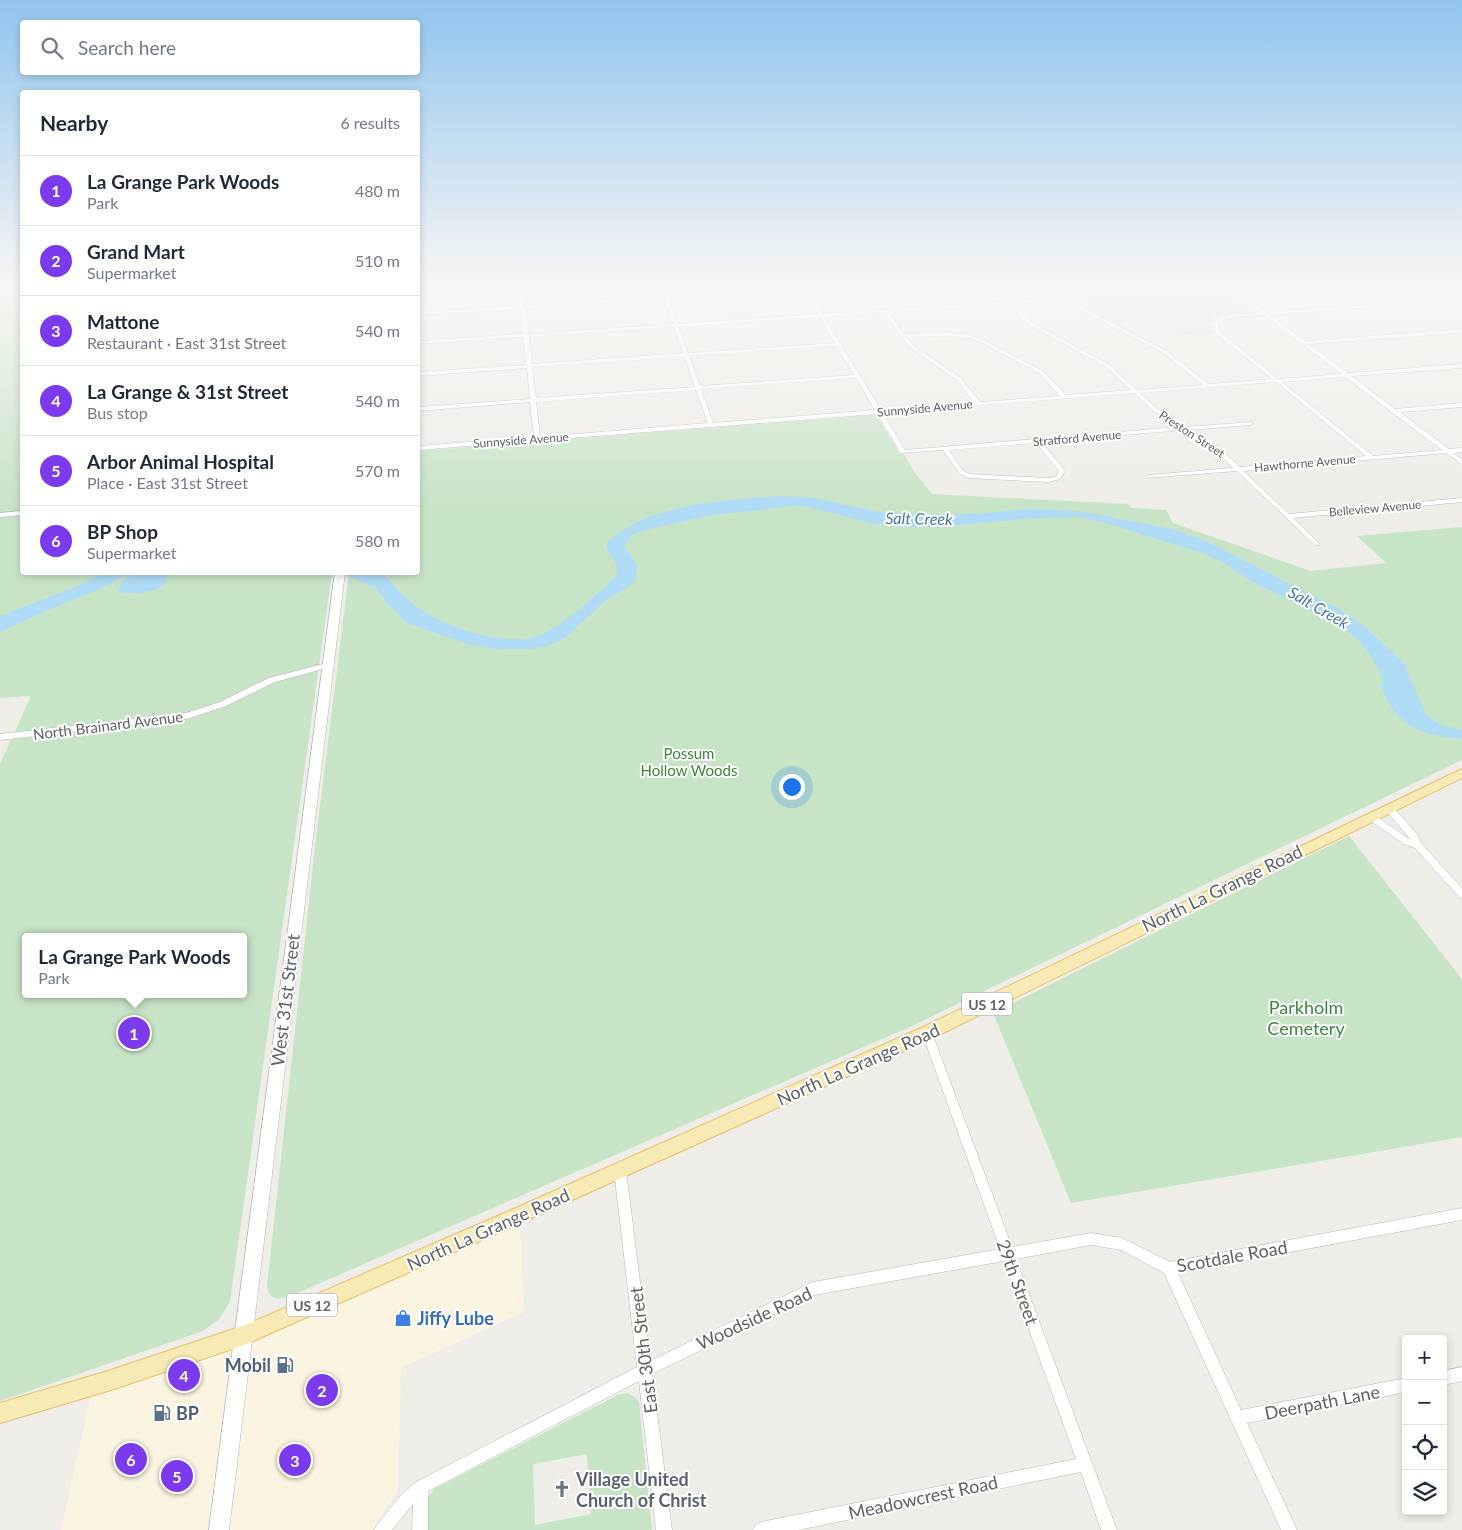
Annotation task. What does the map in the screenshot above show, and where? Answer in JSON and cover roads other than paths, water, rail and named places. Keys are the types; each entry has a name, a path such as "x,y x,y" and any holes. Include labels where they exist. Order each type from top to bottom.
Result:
{"main road":[{"name":"West 31st Street","path":"219,1530 340,575"},
{"name":"North La Grange Road","path":"244,1335 927,1033 1462,773"},
{"name":"US 12","path":"0,1413 142,1370 244,1335"}],"street":[{"path":"528,360 537,439"},
{"path":"420,374 615,360"},
{"path":"688,360 711,425"},
{"path":"848,360 903,452"},
{"path":"930,360 958,379 978,404"},
{"path":"1019,360 1041,372 1064,397"},
{"name":"Preston Street","path":"1098,360 1108,366 1154,409 1212,445 1240,469 1317,544"},
{"path":"1177,360 1208,386"},
{"path":"1253,360 1372,458"},
{"path":"1326,360 1462,462"},
{"name":"Sunnyside Avenue","path":"420,448 1462,366"},
{"path":"420,409 857,376"},
{"path":"1394,411 1462,405"},
{"name":"Stratford Avenue","path":"903,452 1250,423"},
{"path":"945,449 961,472 968,476 1048,480 1058,478 1062,471 1038,441"},
{"name":"Hawthorne Avenue","path":"1148,477 1462,450"},
{"name":"Belleview Avenue","path":"1288,516 1462,500"},
{"path":"0,515 20,513"},
{"name":"North Brainard Avenue","path":"0,737 187,716 223,704 272,680 327,665"},
{"path":"1389,808 1414,836 1418,846 1462,894"},
{"path":"1371,816 1407,842 1418,846"},
{"name":"29th Street","path":"927,1033 1109,1530"},
{"name":"East 30th Street","path":"620,1170 646,1370 664,1530"},
{"name":"Scotdale Road","path":"1289,1530 1169,1268 1462,1214"},
{"name":"Woodside Road","path":"382,1530 405,1501 421,1487 646,1370 814,1289 1091,1239 1122,1244 1169,1268"},
{"path":"1447,1377 1462,1374"},
{"name":"Deerpath Lane","path":"1238,1418 1402,1386"},
{"name":"Meadowcrest Road","path":"761,1530 1085,1464"},
{"path":"420,1530 421,1487"}],"water":[{"name":"Salt Creek","path":"784,496 815,498 878,512 910,514 970,514 1029,509 1064,510 1090,513 1172,529 1208,542 1339,609 1362,624 1404,663 1426,715 1441,725 1462,730 1462,739 1423,732 1403,720 1395,712 1381,687 1384,680 1373,659 1357,639 1340,625 1251,581 1220,561 1202,553 1103,522 1079,517 1037,518 933,527 898,527 871,523 809,507 792,506 706,516 637,532 628,539 625,547 637,565 636,578 630,586 606,600 565,638 548,646 530,649 502,649 471,645 407,623 388,604 375,587 345,575 384,575 412,603 455,627 492,637 527,639 541,635 560,624 614,579 617,568 606,544 622,531 642,520 665,512 689,506 739,499"},
{"path":"98,575 124,575 103,588 52,608 0,632 0,616 73,588"},
{"path":"133,575 167,575 167,580 163,585 157,589 141,593 118,592 122,581"}],"place":[{"name":"La Grange Park Woods","path":"134,1033"},
{"name":"Jiffy Lube","path":"403,1318"},
{"name":"Mobil","path":"285,1365"},
{"name":"La Grange & 31st Street","path":"184,1375"},
{"name":"Grand Mart","path":"322,1390"},
{"name":"BP","path":"162,1413"},
{"name":"BP Shop","path":"131,1459"},
{"name":"Mattone","path":"295,1460"},
{"name":"Arbor Animal Hospital","path":"177,1476"},
{"name":"Village United Church of Christ","path":"562,1489"}],"park label":[{"name":"Possum Hollow Woods","path":"689,762"},
{"name":"Parkholm Cemetery","path":"1306,1017"}]}
